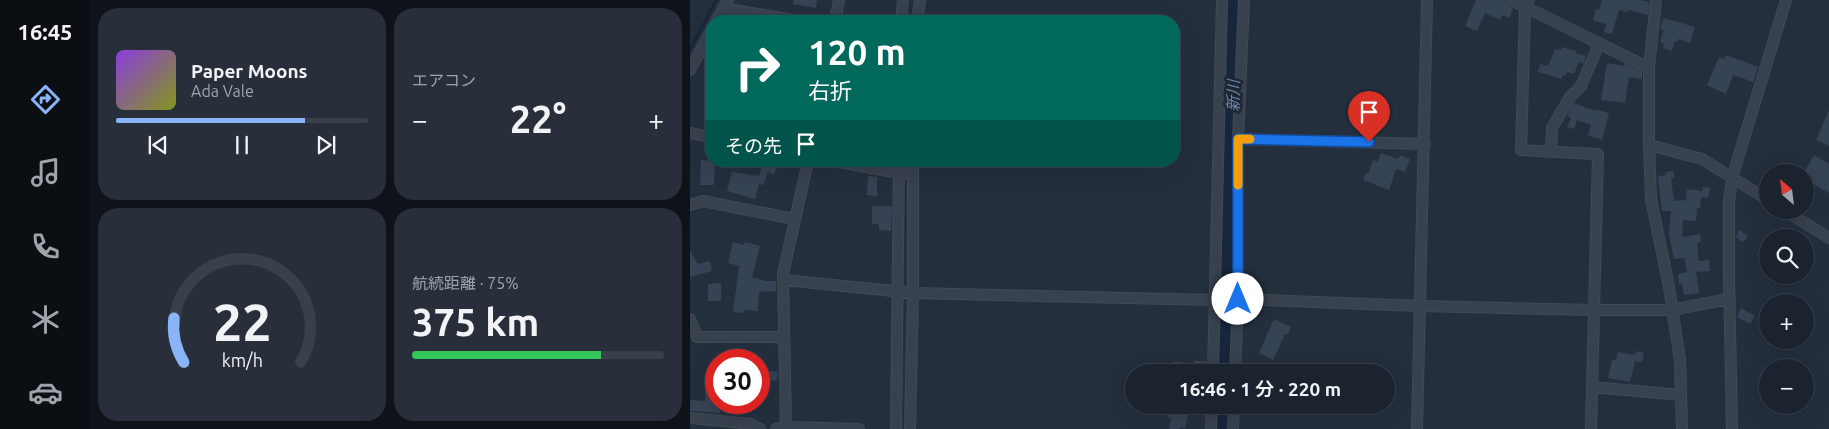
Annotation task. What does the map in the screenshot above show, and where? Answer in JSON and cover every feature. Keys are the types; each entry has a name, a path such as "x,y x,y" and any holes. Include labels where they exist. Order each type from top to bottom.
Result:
{"street":[{"path":"836,15 839,0"},
{"path":"902,15 903,0"},
{"path":"919,15 920,0"},
{"path":"1214,364 1218,300 1222,0"},
{"path":"1235,364 1238,299 1238,139 1244,0"},
{"path":"1417,429 1427,0"},
{"path":"1511,0 1527,4 1600,44 1649,68"},
{"path":"1656,0 1649,68 1651,199 1667,278 1680,360 1682,429"},
{"path":"1732,429 1729,202 1732,178 1786,0"},
{"path":"720,15 726,4 773,15"},
{"path":"1527,4 1522,150 1598,154 1591,429"},
{"path":"690,70 705,42"},
{"path":"1552,152 1552,128 1570,97 1581,86 1600,44"},
{"path":"690,133 705,136"},
{"path":"1238,139 1425,144"},
{"path":"1649,144 1702,159 1759,194"},
{"path":"807,167 794,219 784,274 781,428 859,429"},
{"path":"864,167 912,176"},
{"path":"896,429 899,167"},
{"path":"910,429 913,293 913,167"},
{"path":"690,205 703,201 794,219"},
{"path":"1798,219 1829,238"},
{"path":"784,280 913,293 1238,299 1594,310 1671,310 1729,299"},
{"path":"690,319 697,337 784,338"},
{"path":"1592,386 1681,395"},
{"path":"1211,429 1212,414"},
{"path":"1233,429 1234,414"},
{"path":"690,418 751,424 760,429"}],"building":[{"path":"794,0 817,0 816,8 793,4"},
{"path":"1476,0 1504,0 1513,9 1509,18 1502,15 1500,20 1485,13 1477,31 1465,26"},
{"path":"1602,0 1640,0 1649,2 1648,15 1629,10 1628,12 1619,10 1612,34 1604,32 1606,24 1593,20 1596,9 1599,10"},
{"path":"1664,18 1695,27 1690,43 1678,39 1677,42 1675,41 1672,51 1663,48 1665,44 1660,42 1664,30 1660,29"},
{"path":"1562,47 1586,56 1583,64 1579,62 1574,74 1567,72 1566,76 1563,75 1562,79 1538,72 1540,64 1548,66 1555,49 1561,50"},
{"path":"1726,55 1758,67 1753,82 1733,75 1726,94 1707,85 1719,57 1724,59"},
{"path":"1607,63 1624,66 1624,63 1642,72 1642,79 1629,77 1625,103 1601,100"},
{"path":"1574,103 1595,111 1595,109 1609,113 1602,140 1588,135 1591,125 1577,120 1574,129 1567,127 1571,118 1567,116"},
{"path":"1829,110 1829,146 1816,140"},
{"path":"1381,153 1398,159 1400,155 1410,159 1405,172 1396,169 1389,190 1363,180 1366,173 1368,174 1373,160 1378,162"},
{"path":"1814,155 1829,164 1829,193 1814,184 1814,164 1809,164"},
{"path":"701,160 705,160 705,167 715,167 714,185 700,185"},
{"path":"762,167 777,167 774,175 767,172 764,185 759,184 755,199 727,191 732,172 759,176"},
{"path":"1674,171 1674,177 1671,179 1674,201 1686,200 1687,189 1702,191 1703,187 1710,188 1708,198 1701,197 1700,208 1697,208 1696,221 1683,220 1682,237 1700,234 1701,242 1697,243 1699,261 1709,260 1710,271 1696,272 1699,293 1684,295 1682,283 1679,284 1678,274 1687,272 1685,258 1674,259 1669,234 1671,211 1662,211 1658,176 1667,175 1665,172"},
{"path":"868,176 877,177 877,196 867,195"},
{"path":"872,206 892,206 891,231 879,230 879,224 872,224"},
{"path":"1739,230 1748,236 1743,242 1736,237"},
{"path":"733,242 744,245 745,242 760,246 752,277 766,281 776,281 776,291 759,292 758,311 744,310 744,313 733,312 739,266 728,263"},
{"path":"690,251 698,264 710,261 712,271 690,277"},
{"path":"721,283 721,301 708,301 708,284"},
{"path":"1741,308 1755,316 1750,324 1737,317"},
{"path":"1274,319 1291,327 1287,335 1285,334 1273,360 1259,353"},
{"path":"1636,351 1644,353 1642,362 1635,361 1630,382 1608,378 1612,360 1616,360 1618,352 1635,355"},
{"path":"1194,361 1206,361 1206,364 1194,364"},
{"path":"1173,362 1182,362 1182,364 1173,364"},
{"path":"770,371 778,372 776,381 770,380"},
{"path":"690,400 705,401 705,412 690,411"},
{"path":"1168,414 1188,414 1185,428 1180,427 1179,429 1169,429 1171,418 1167,417"}],"waterway":[{"path":"708,15 716,0"},
{"name":"新川","path":"1226,364 1235,0"},
{"path":"690,50 705,21"},
{"path":"903,223 904,176"},
{"name":"新川","path":"1224,429 1225,414"}],"slow traffic":[{"path":"1238,185 1238,139 1250,139"}],"route":[{"path":"1238,299 1238,139 1369,142"}]}
